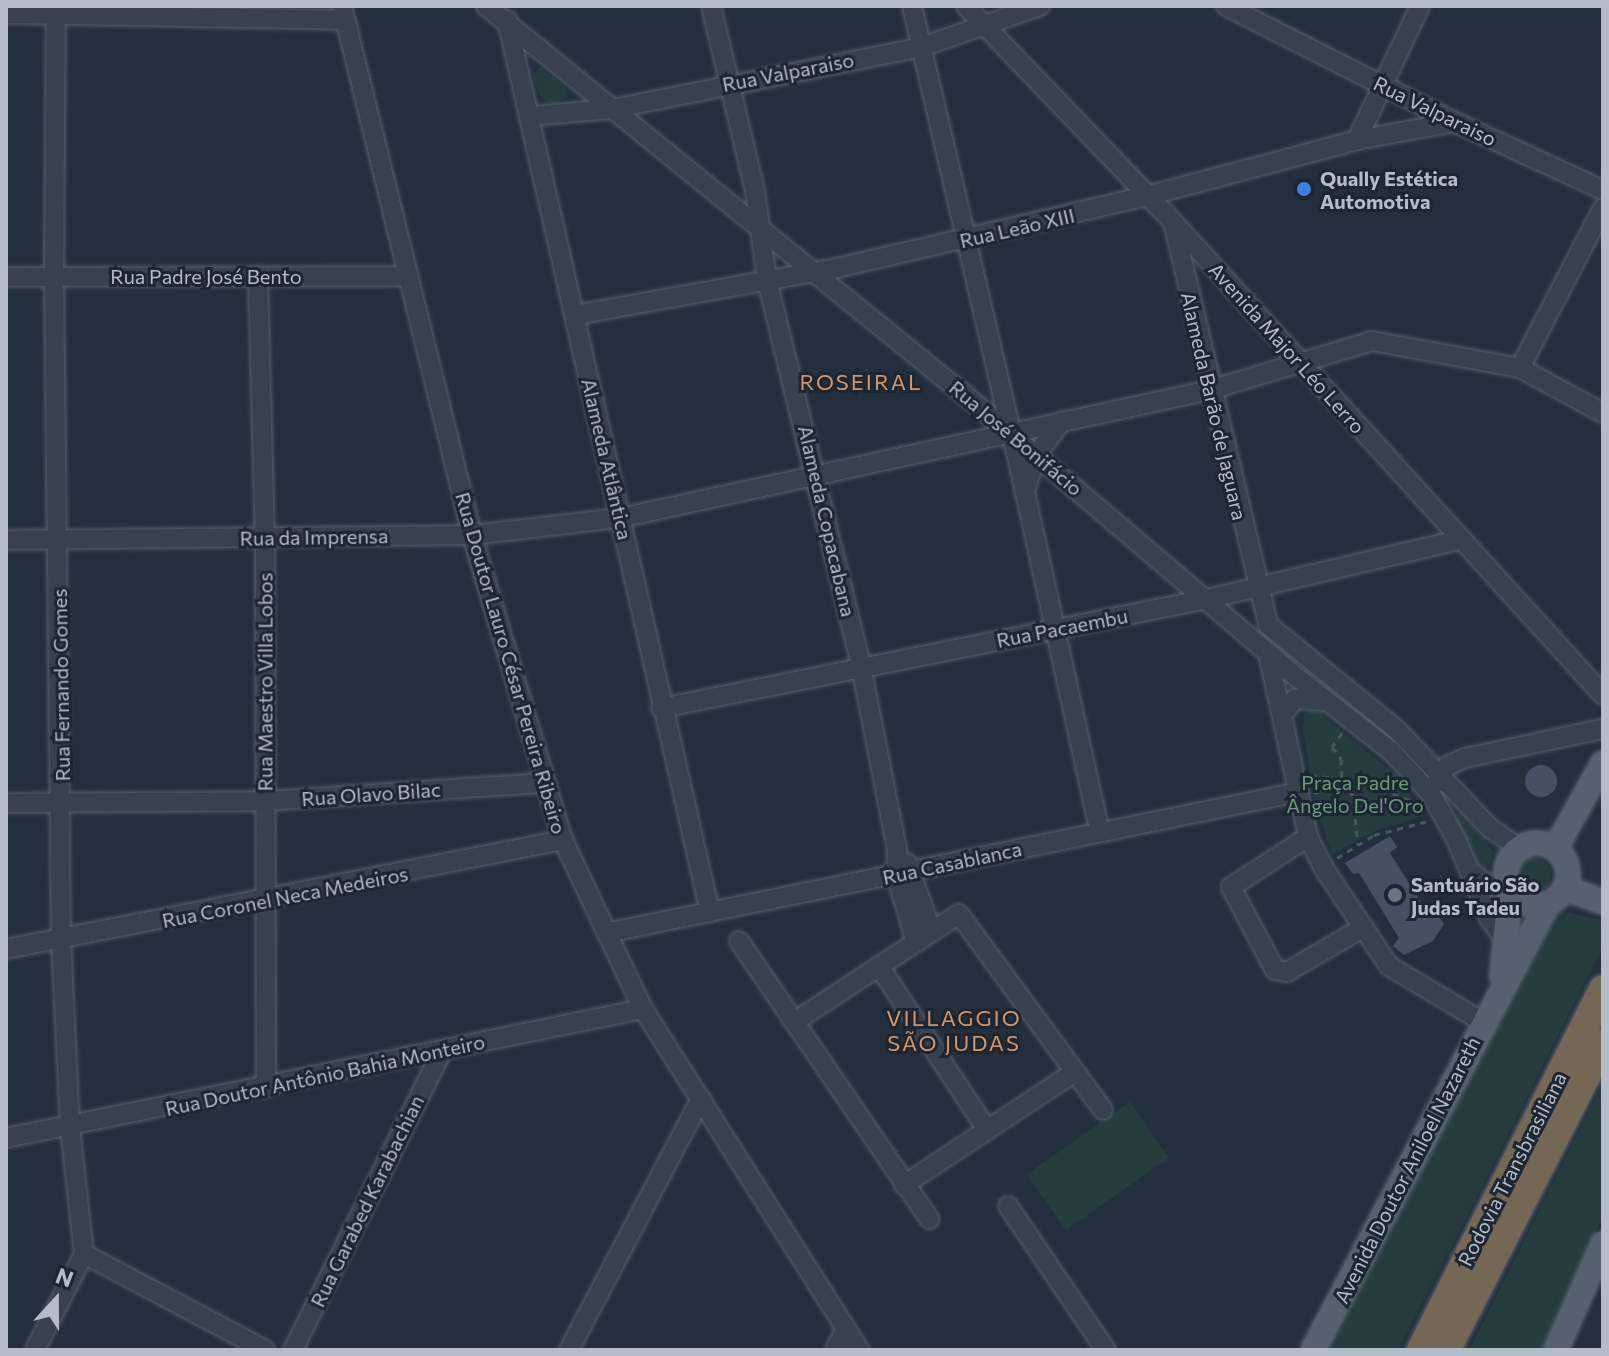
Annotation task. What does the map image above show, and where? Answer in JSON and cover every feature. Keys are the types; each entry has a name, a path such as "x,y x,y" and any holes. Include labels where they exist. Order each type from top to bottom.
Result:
{"highway":[{"name":"Rodovia Transbrasiliana","path":"1421,1350 1603,989"},
{"name":"Rodovia Transbrasiliana","path":"1446,1350 1603,1043"}],"main road":[{"path":"1555,849 1603,763"},
{"path":"1538,843 1555,849 1567,867 1565,888 1547,905 1527,904 1509,889 1506,865 1519,848 1538,843"},
{"path":"1565,888 1603,902"},
{"name":"Avenida Doutor Aniloel Nazareth","path":"1500,991 1508,943 1509,889"},
{"name":"Avenida Doutor Aniloel Nazareth","path":"1313,1350 1547,905"},
{"path":"1556,1350 1600,1255"}],"street":[{"name":"Rua José Bonifácio","path":"486,6 506,14 612,109 1010,433 1268,653 1391,751 1427,800 1471,872 1489,918 1508,943"},
{"name":"Alameda Copacabana","path":"711,6 755,191 757,226 767,280 861,666 904,873"},
{"path":"912,6 1058,630 1100,832"},
{"name":"Avenida Major Léo Lerro","path":"966,6 1174,223 1603,695"},
{"name":"Rua Valparaiso","path":"531,116 612,109 728,82 921,47 982,23 1040,6"},
{"name":"Rua Valparaiso","path":"1226,6 1455,122 1603,190"},
{"path":"1357,140 1420,6"},
{"path":"6,14 56,9 344,13"},
{"name":"Rua Fernando Gomes","path":"56,9 54,277 63,804 61,940 70,1128 84,1254"},
{"name":"Rua Doutor Lauro César Pereira Ribeiro","path":"344,13 406,276 472,535 563,840 643,1009 859,1350"},
{"name":"Alameda Atlântica","path":"506,14 661,708 710,912"},
{"name":"Rua Leão XIII","path":"575,315 815,273 969,240 1357,140 1455,122"},
{"path":"1520,368 1603,208"},
{"name":"Alameda Barão de Jaguara","path":"1174,223 1256,588"},
{"name":"Rua Maestro Villa Lobos","path":"258,276 265,537 266,1088"},
{"name":"Rua Padre José Bento","path":"6,277 406,276"},
{"name":"Rua da Imprensa","path":"6,540 472,535 620,518 1210,390 1372,341 1520,368 1603,413"},
{"path":"1025,492 1036,455 1062,421"},
{"name":"Rua Pacaembu","path":"661,708 1207,599 1462,539"},
{"path":"1256,588 1268,625 1442,772 1491,829 1519,848"},
{"path":"1268,653 1304,793 1308,837 1323,867 1389,966 1483,1022"},
{"path":"1282,715 1295,699 1328,702"},
{"path":"1427,800 1442,772 1465,758 1603,729"},
{"name":"Rua Olavo Bilac","path":"6,803 265,801 544,783"},
{"name":"Rua Casablanca","path":"606,933 1304,793"},
{"path":"1308,837 1231,887 1275,970 1287,972 1364,927"},
{"name":"Rua Coronel Neca Medeiros","path":"6,949 265,902 563,840"},
{"path":"1471,872 1488,885 1509,889"},
{"path":"904,873 932,931"},
{"path":"904,873 916,942"},
{"path":"794,1022 959,914 1103,1110"},
{"path":"739,941 929,1219"},
{"path":"879,966 987,1130"},
{"name":"Rua Doutor Antônio Bahia Monteiro","path":"6,1138 70,1128 643,1009"},
{"name":"Rua Garabed Karabachian","path":"293,1350 442,1051"},
{"path":"904,1185 1075,1072"},
{"path":"569,1350 701,1099"},
{"path":"1008,1206 1106,1350"},
{"path":"35,1350 84,1254 265,1350"},
{"path":"835,1350 845,1330"}],"path":[{"path":"1342,783 1341,759 1332,747 1345,729"},
{"path":"1308,774 1342,783 1353,795 1358,845"},
{"path":"1304,793 1359,781 1427,800"},
{"path":"1323,867 1394,827 1432,820"}],"green space":[{"path":"540,67 569,91 566,98 552,103 541,97 532,75"},
{"name":"Praça Padre Ângelo Del'Oro","path":"1313,708 1399,777 1424,816 1377,830 1332,854 1315,804 1303,729 1304,714"},
{"path":"1460,811 1494,852 1485,873 1448,820"},
{"path":"1533,857 1546,862 1551,875 1546,888 1533,893 1520,888 1515,875 1520,862"},
{"path":"1560,911 1603,920 1603,947 1399,1350 1327,1350 1551,915"},
{"path":"1603,1084 1603,1215 1543,1350 1469,1350"},
{"path":"1130,1102 1169,1158 1066,1230 1027,1174"}],"building":[{"path":"1541,765 1552,770 1557,781 1552,792 1541,797 1530,792 1525,781 1530,770"},
{"name":"Santuário São Judas Tadeu","path":"1390,836 1397,847 1390,853 1431,918 1439,917 1444,924 1433,941 1404,955 1393,946 1399,938 1359,873 1353,874 1345,863"}],"place":[{"name":"Qually Estética Automotiva","path":"1304,189"},
{"name":"Santuário São Judas Tadeu","path":"1395,895"}],"district":[{"name":"ROSEIRAL","path":"861,382"},
{"name":"VILLAGGIO SÃO JUDAS","path":"954,1030"}]}
